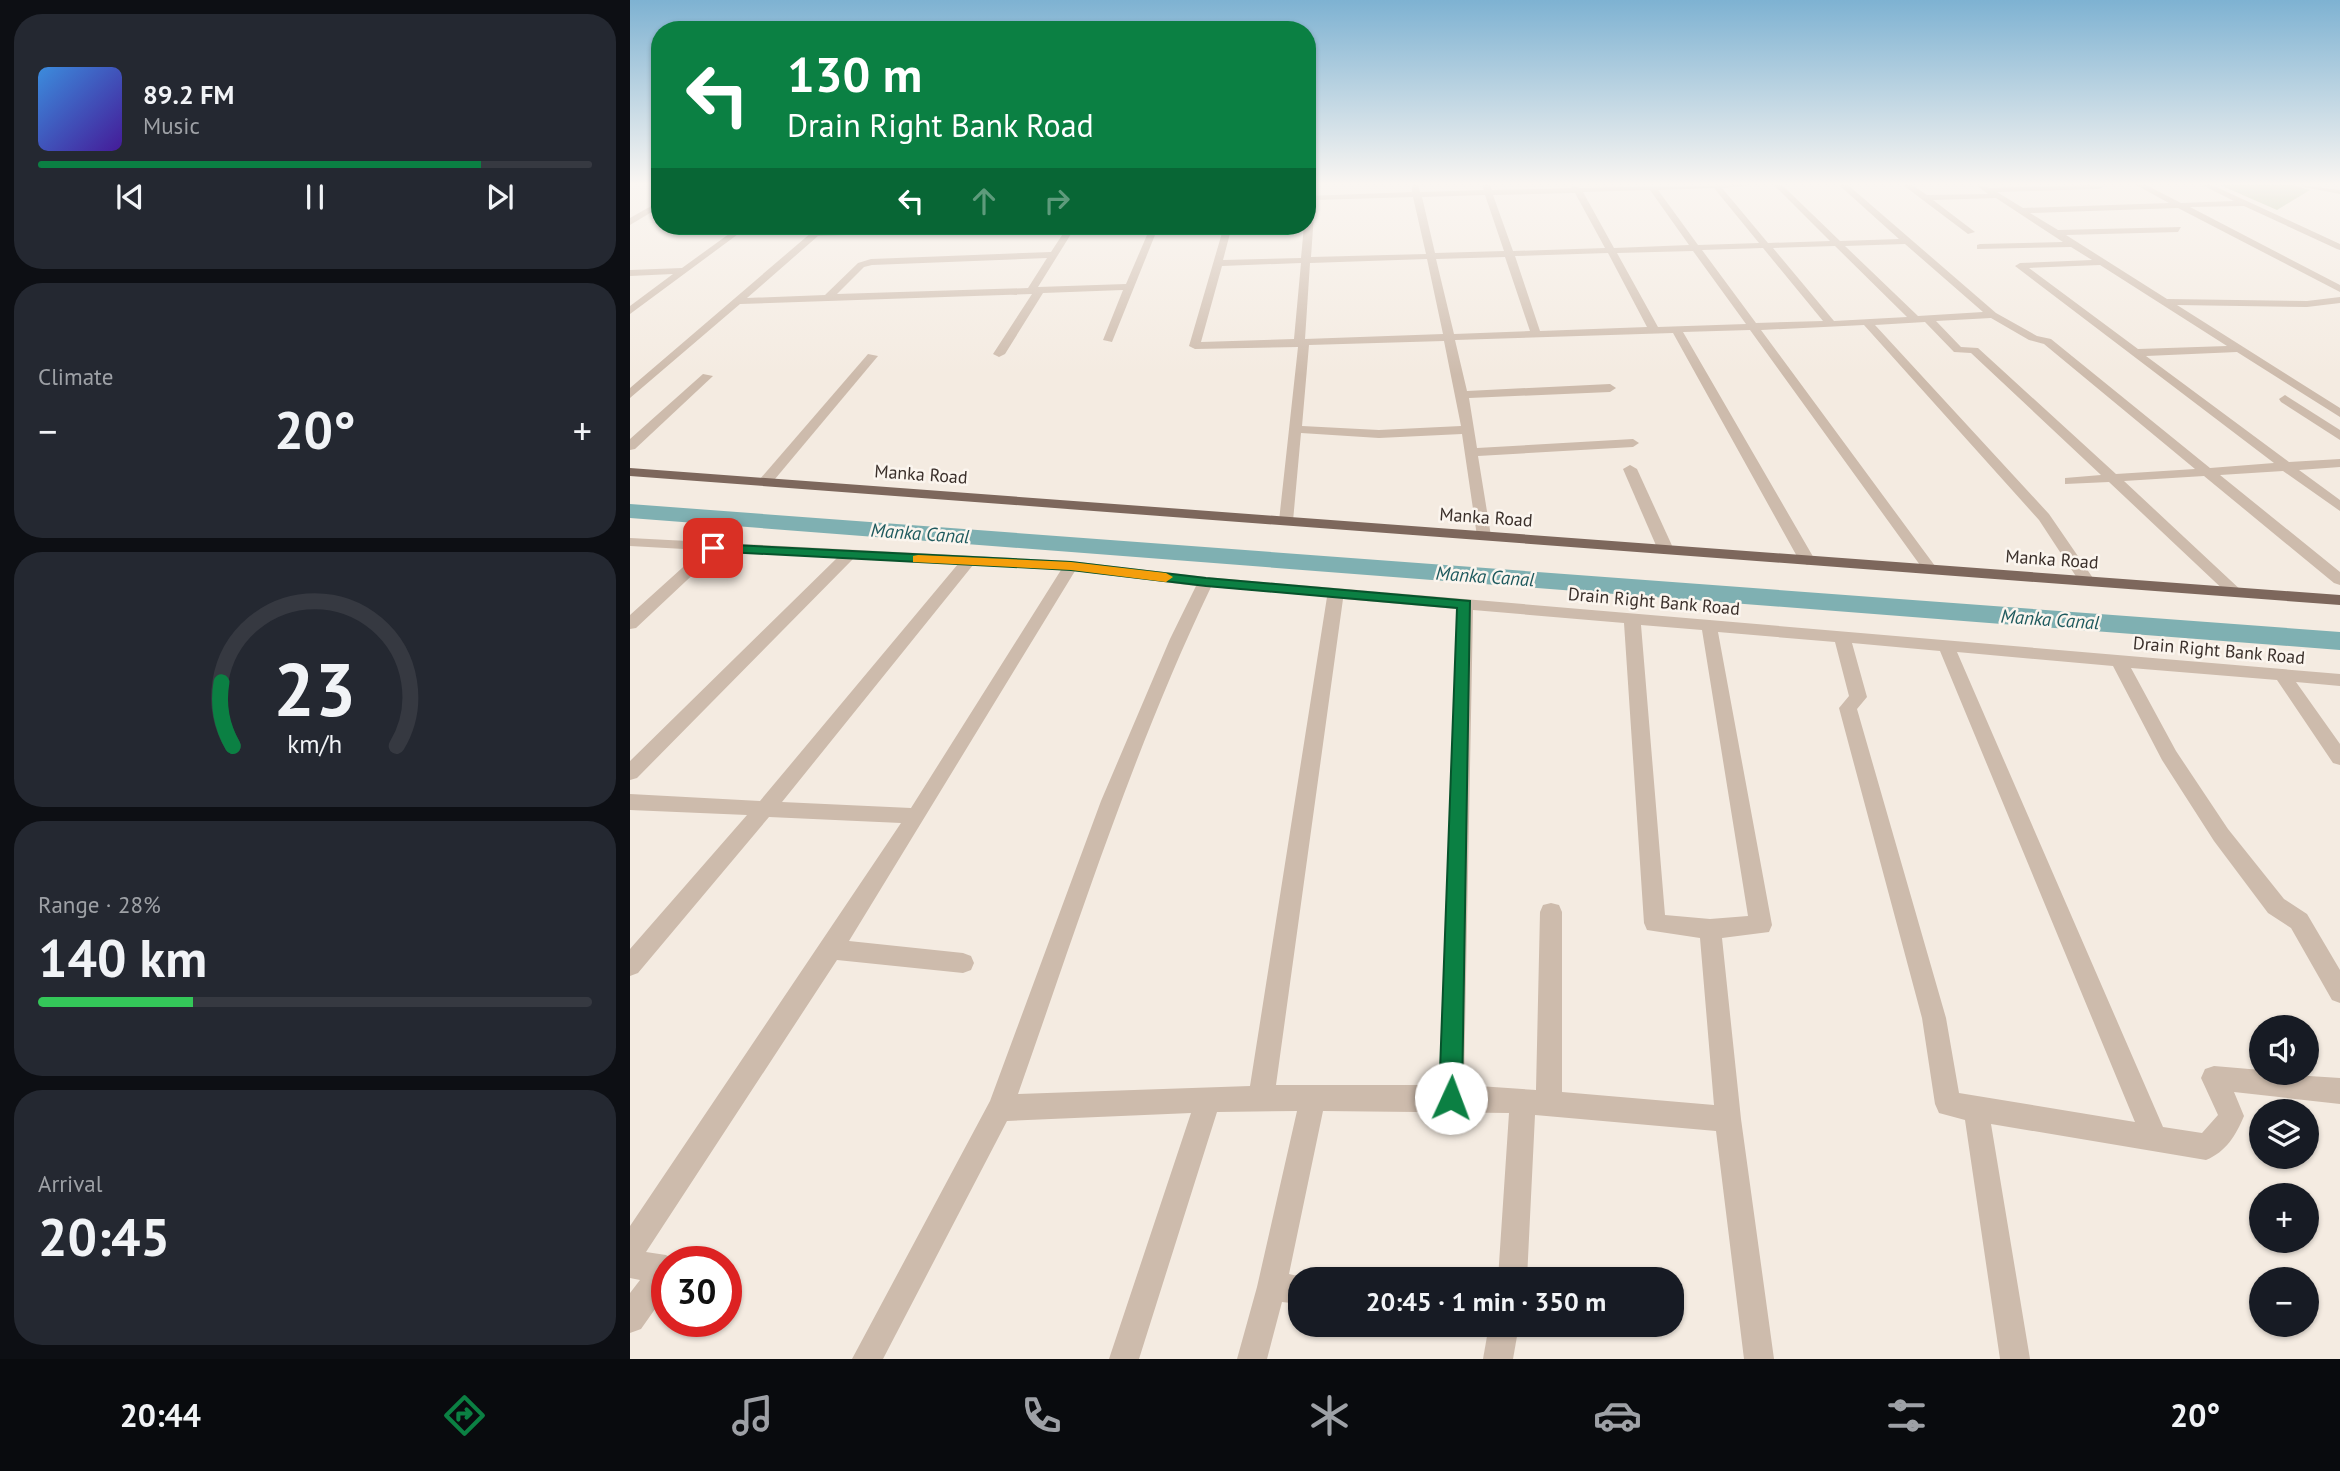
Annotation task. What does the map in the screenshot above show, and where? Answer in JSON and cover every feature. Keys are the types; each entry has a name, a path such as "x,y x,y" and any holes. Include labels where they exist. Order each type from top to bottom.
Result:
{"main road":[{"name":"Manka Road","path":"630,472 2340,600"}],"street":[{"path":"630,312 715,248"},
{"path":"630,394 798,248"},
{"path":"999,354 1058,248"},
{"path":"1108,340 1146,248"},
{"path":"1223,248 1195,346 1831,324 1992,315"},
{"path":"1286,521 1307,248"},
{"path":"1429,248 1461,395 1483,536"},
{"path":"1506,248 1536,334"},
{"path":"1219,263 1677,248"},
{"path":"1695,248 1930,569"},
{"path":"1769,248 1831,324"},
{"path":"1843,248 1958,350 1974,350 2236,593"},
{"path":"1918,248 1992,315 2009,321 2035,341 2047,341 2340,580"},
{"path":"2081,248 2339,411"},
{"path":"2262,248 2340,289"},
{"path":"1609,250 1654,330"},
{"path":"828,298 862,265 871,262 1054,255"},
{"path":"2103,262 2020,266 2340,507"},
{"path":"630,273 685,271"},
{"path":"739,301 1130,287"},
{"path":"2165,302 2307,304 2340,300"},
{"path":"1867,322 2044,517 2087,581"},
{"path":"1676,329 1807,560"},
{"path":"2133,353 2239,349"},
{"path":"765,482 872,356"},
{"path":"630,446 707,376"},
{"path":"1461,395 1609,388"},
{"path":"2285,399 2340,436"},
{"path":"1295,429 1379,434 1467,429"},
{"path":"1471,452 1633,443"},
{"path":"2070,481 2340,463"},
{"path":"1630,469 1666,550"},
{"name":"Drain Right Bank Road","path":"631,543 1071,566 1206,582 2340,680"},
{"path":"630,624 713,548"},
{"path":"630,773 847,556"},
{"path":"630,966 765,808 968,562"},
{"path":"630,1251 831,949 916,816 1019,643 1071,566"},
{"path":"867,1359 1000,1108 1111,802 1178,639 1206,582"},
{"path":"1261,1098 1336,593"},
{"path":"1451,1098 1465,604"},
{"path":"1632,618 1655,923 1710,929 1761,925 1709,625"},
{"path":"1842,637 1858,697 1848,708 1934,1018 1948,1104 2206,1147 2224,1130 2231,1116 2214,1078 2340,1091"},
{"path":"1946,646 2155,1138"},
{"path":"2118,660 2169,755 2221,835 2276,906 2299,921 2340,992"},
{"path":"2282,674 2340,758"},
{"path":"630,803 916,816"},
{"path":"1514,1267 1536,1103 1551,912"},
{"path":"1710,929 1728,1119 1759,1359"},
{"path":"831,949 963,963"},
{"path":"1000,1108 1261,1098 1451,1098 1728,1119"},
{"path":"1252,1359 1286,1288 1312,1098"},
{"path":"1124,1359 1208,1100"},
{"path":"1976,1109 2015,1359"},
{"path":"630,1264 666,1269 630,1318"},
{"path":"1498,1359 1502,1337"}],"waterway":[{"name":"Manka Canal","path":"630,511 2340,641"}],"slow traffic":[{"path":"918,559 1071,566 1166,577"}],"route":[{"path":"713,548 1071,566 1206,582 1465,604 1451,1098"}]}
